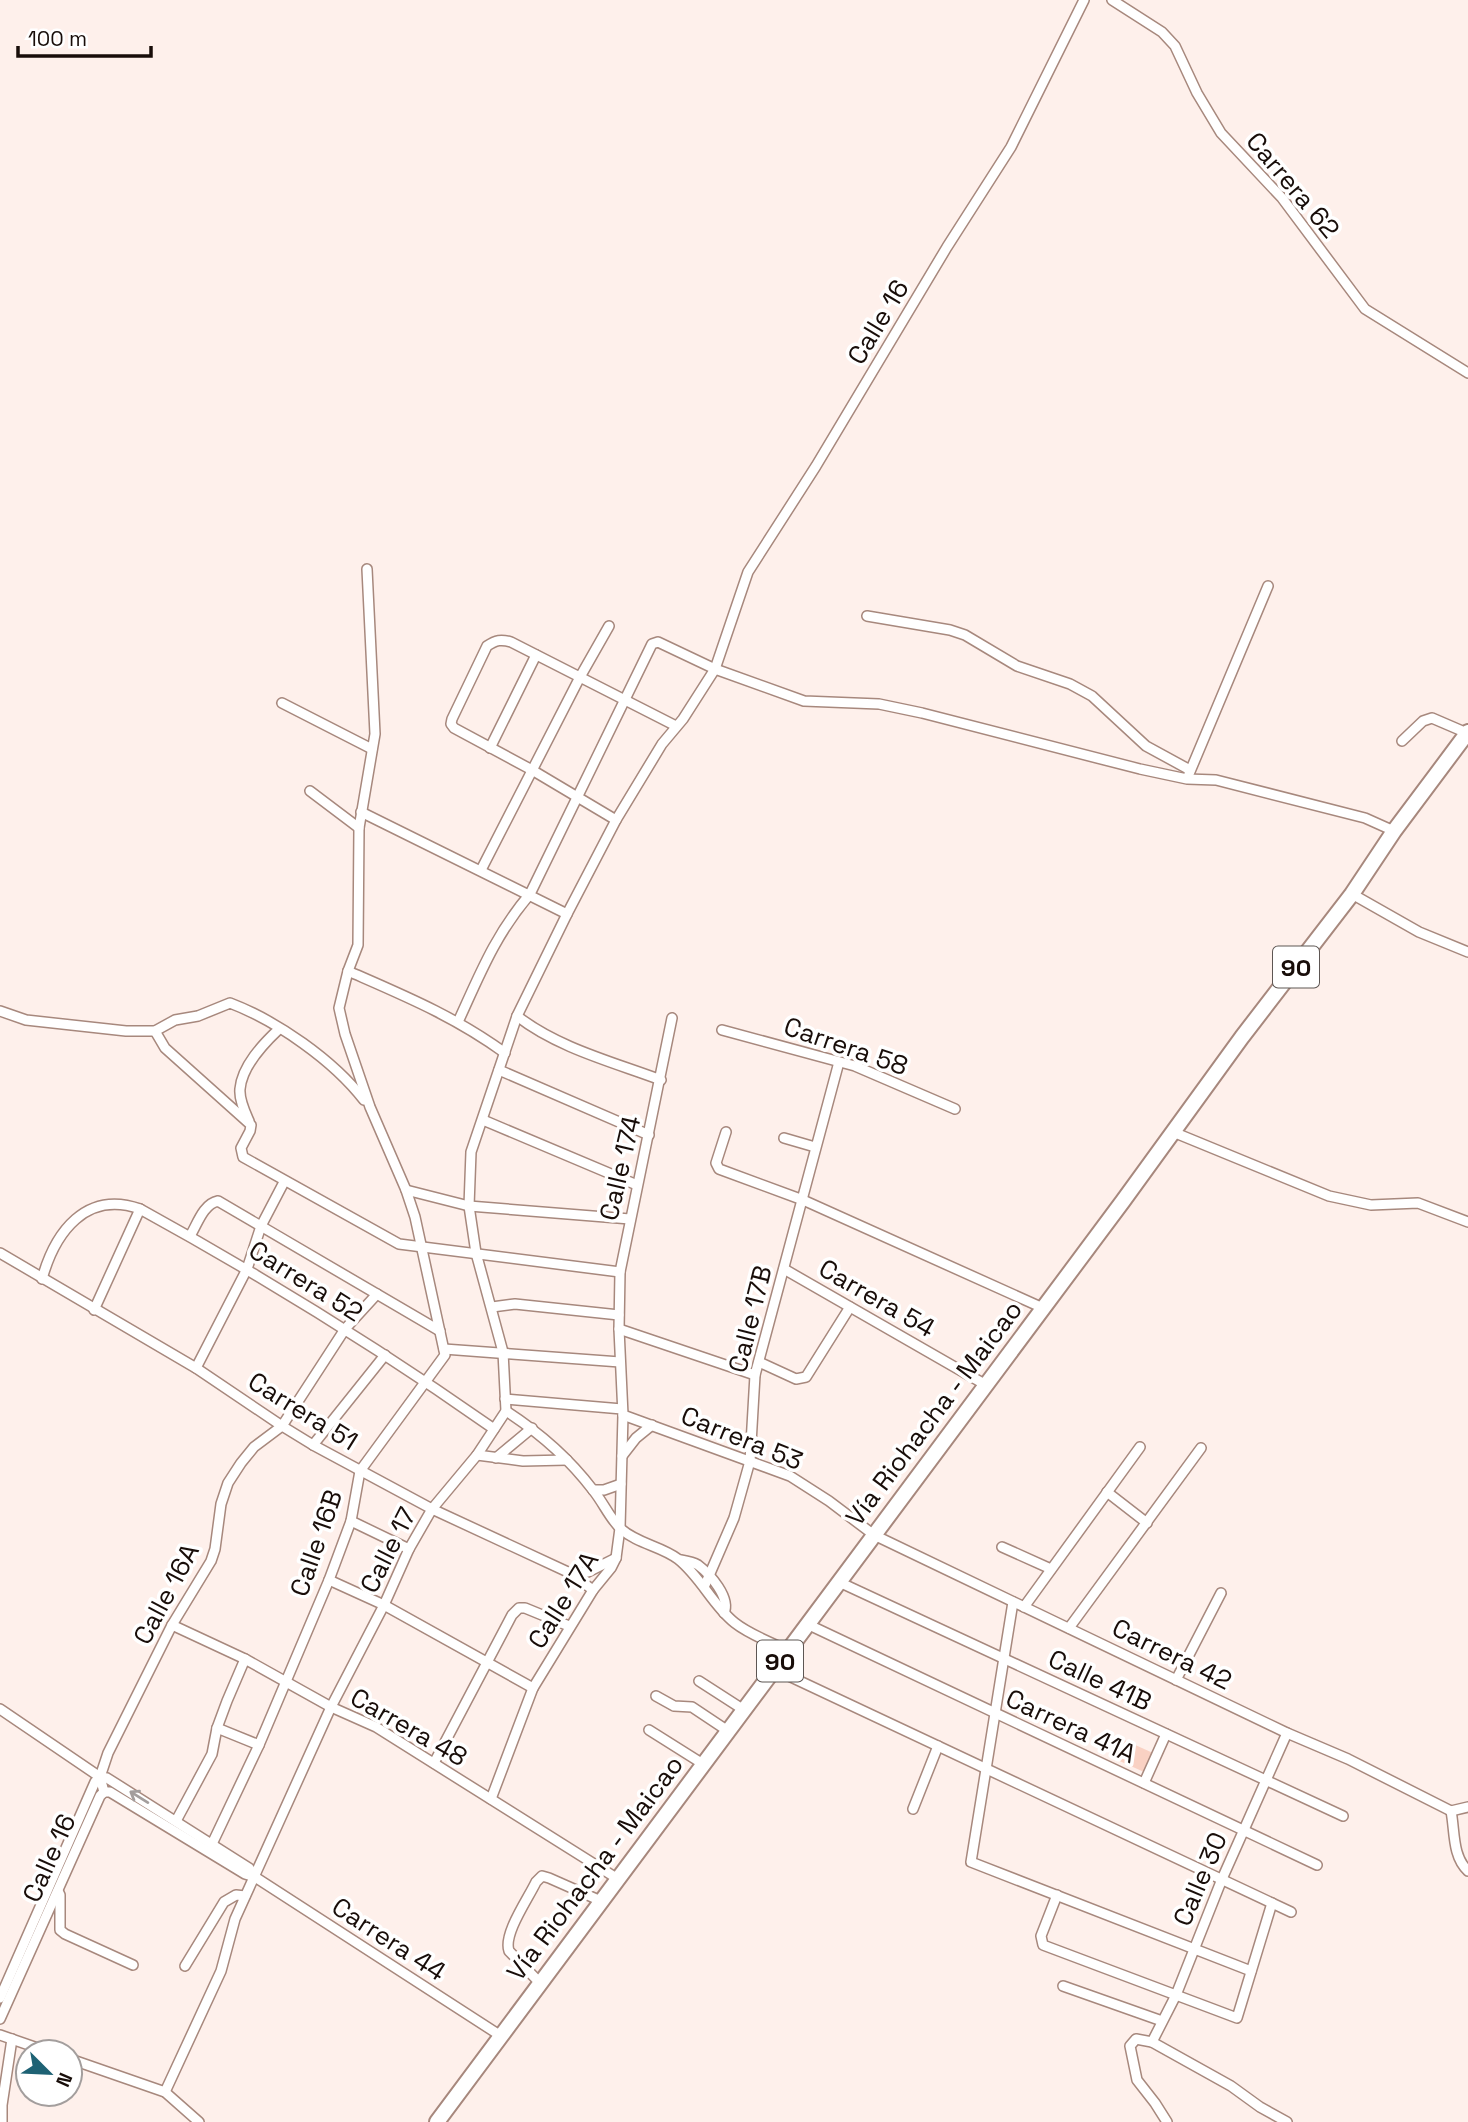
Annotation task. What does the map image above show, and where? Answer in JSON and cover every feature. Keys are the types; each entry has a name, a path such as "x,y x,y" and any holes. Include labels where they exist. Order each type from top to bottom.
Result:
{"highway":[{"name":"Vía Riohacha - Maicao","path":"437,2122 1242,1037 1352,894 1394,831 1468,732"}],"street":[{"name":"Calle 16","path":"517,1016 616,820 648,765 715,669 748,572 816,466 1010,147 1084,0"},
{"name":"Carrera 62","path":"1112,0 1162,32 1175,46 1197,93 1221,133 1282,198 1366,309 1468,373"},
{"path":"367,569 375,734 359,828 358,944 339,1008 370,1107 406,1190 445,1352 503,1352 620,1362"},
{"path":"1189,775 1268,586"},
{"path":"867,616 950,629 1017,666 1070,684 1092,696 1146,746 1189,775"},
{"path":"481,870 580,677 610,626"},
{"path":"616,820 451,724 487,646 502,639 676,726"},
{"path":"458,1022 492,947 507,922 530,894 652,644 659,642 715,669 804,701 879,704 922,713 1140,769 1216,780 1325,807 1365,818 1394,831"},
{"path":"490,748 536,654"},
{"path":"282,704 372,749"},
{"path":"1402,741 1423,720 1432,718 1468,732"},
{"path":"310,791 359,828"},
{"path":"361,812 567,914"},
{"path":"1352,894 1419,932 1468,952"},
{"path":"348,971 430,1006 505,1053"},
{"path":"0,1011 26,1020 126,1031 155,1031 175,1020 198,1016 230,1003 257,1014 328,1061 352,1084 370,1107"},
{"path":"661,1080 583,1051 533,1028 517,1016 471,1152 469,1206 476,1253 503,1352 506,1411 532,1428 568,1460 620,1528 635,1539 679,1560 698,1565 707,1581 725,1599 727,1608 724,1613 743,1628 788,1651"},
{"name":"Calle 174","path":"619,1329 620,1272 672,1018"},
{"path":"279,1029 256,1054 240,1090 243,1107 251,1125 241,1148 243,1157 399,1244 620,1272"},
{"name":"Carrera 58","path":"722,1030 839,1062 955,1109"},
{"path":"155,1031 165,1048 251,1125"},
{"name":"Calle 17B","path":"707,1581 734,1518 750,1461 755,1375 839,1062"},
{"path":"499,1070 649,1135"},
{"path":"482,1121 638,1185"},
{"path":"726,1132 716,1163 719,1169 803,1200 1043,1308"},
{"path":"1173,1132 1329,1196 1371,1205 1418,1203 1468,1222"},
{"path":"784,1138 815,1147"},
{"path":"197,1368 247,1269 261,1226 284,1182"},
{"path":"406,1190 469,1206 630,1219"},
{"path":"190,1236 211,1202 218,1201 440,1331"},
{"name":"Carrera 52","path":"42,1279 48,1259 64,1233 84,1213 110,1202 125,1204 140,1209 247,1269 426,1381 494,1429"},
{"path":"94,1310 140,1209"},
{"name":"Carrera 51","path":"0,1253 197,1368 313,1445 432,1509 570,1573 593,1590"},
{"name":"Carrera 54","path":"784,1269 986,1385"},
{"path":"282,1426 345,1329 377,1294"},
{"path":"492,1307 515,1304 619,1315"},
{"path":"759,1362 796,1379 806,1377 850,1307"},
{"path":"619,1329 755,1375"},
{"name":"Calle 17A","path":"491,1799 533,1688 569,1626 616,1558 620,1528 622,1456 619,1329"},
{"name":"Calle 16B","path":"212,1844 259,1745 328,1580 351,1521 360,1471 445,1352"},
{"path":"313,1445 385,1355"},
{"name":"Carrera 53","path":"505,1399 622,1412 790,1476 829,1500 874,1535"},
{"name":"Calle 17","path":"165,2092 221,1971 230,1929 331,1707 384,1605 409,1549 432,1509 477,1454 506,1411"},
{"path":"622,1456 636,1438 652,1425"},
{"name":"Calle 16A","path":"100,1777 108,1753 172,1625 211,1561 221,1504 228,1483 254,1447 282,1426"},
{"path":"496,1458 532,1428"},
{"path":"1024,1607 1140,1447"},
{"path":"1069,1628 1201,1448"},
{"path":"477,1454 531,1461 568,1460"},
{"path":"593,1490 621,1484"},
{"path":"1107,1492 1147,1523"},
{"path":"351,1521 409,1549"},
{"name":"Carrera 42","path":"874,1535 1287,1733 1348,1759 1451,1811"},
{"path":"1002,1547 1051,1569"},
{"path":"570,1573 588,1572 616,1558"},
{"path":"328,1580 384,1605 533,1688"},
{"name":"Calle 41B","path":"839,1582 1343,1816"},
{"path":"1176,1680 1221,1593"},
{"path":"1013,1602 971,1862 1251,1971"},
{"path":"434,1763 512,1615 519,1608 525,1608 569,1626"},
{"name":"Carrera 41A","path":"807,1624 1317,1865"},
{"name":"Carrera 48","path":"172,1625 245,1660 331,1707 376,1727 618,1879"},
{"path":"176,1821 212,1754 217,1728 245,1660"},
{"path":"774,1669 1291,1912"},
{"path":"699,1681 744,1710"},
{"path":"656,1696 674,1706 692,1707 728,1731"},
{"name":"Carrera 44","path":"0,1709 100,1777 107,1778 249,1868 255,1877"},
{"path":"217,1728 259,1745"},
{"path":"649,1730 703,1764"},
{"name":"Calle 30","path":"1152,2042 1176,1995 1222,1879 1287,1733"},
{"path":"1144,1783 1166,1734"},
{"path":"913,1809 938,1746"},
{"name":"Calle 16","path":"0,2019 95,1782 100,1777"},
{"path":"100,1777 104,1792"},
{"name":"Calle 16","path":"0,1998 104,1792"},
{"name":"Carrera 44","path":"104,1792 110,1792 245,1874 255,1877 500,2036"},
{"path":"1468,1807 1451,1811 1455,1849 1468,1871"},
{"path":"540,1983 509,1951 507,1945 509,1934 536,1882 542,1877 549,1878 601,1901"},
{"path":"54,1888 60,1895 60,1930 133,1965"},
{"path":"185,1966 225,1902 236,1895 245,1896"},
{"path":"1057,1895 1041,1936 1043,1945 1237,2018 1272,1903"},
{"path":"1063,1986 1163,2021"},
{"path":"0,2035 12,2039 2,2122"},
{"path":"1167,2122 1137,2080 1130,2046 1136,2039 1152,2042 1231,2086 1287,2122"},
{"path":"84,2064 165,2092 199,2122"}],"shaded area":[{"path":"1122,1739 1153,1753 1144,1772 1113,1758"}]}
